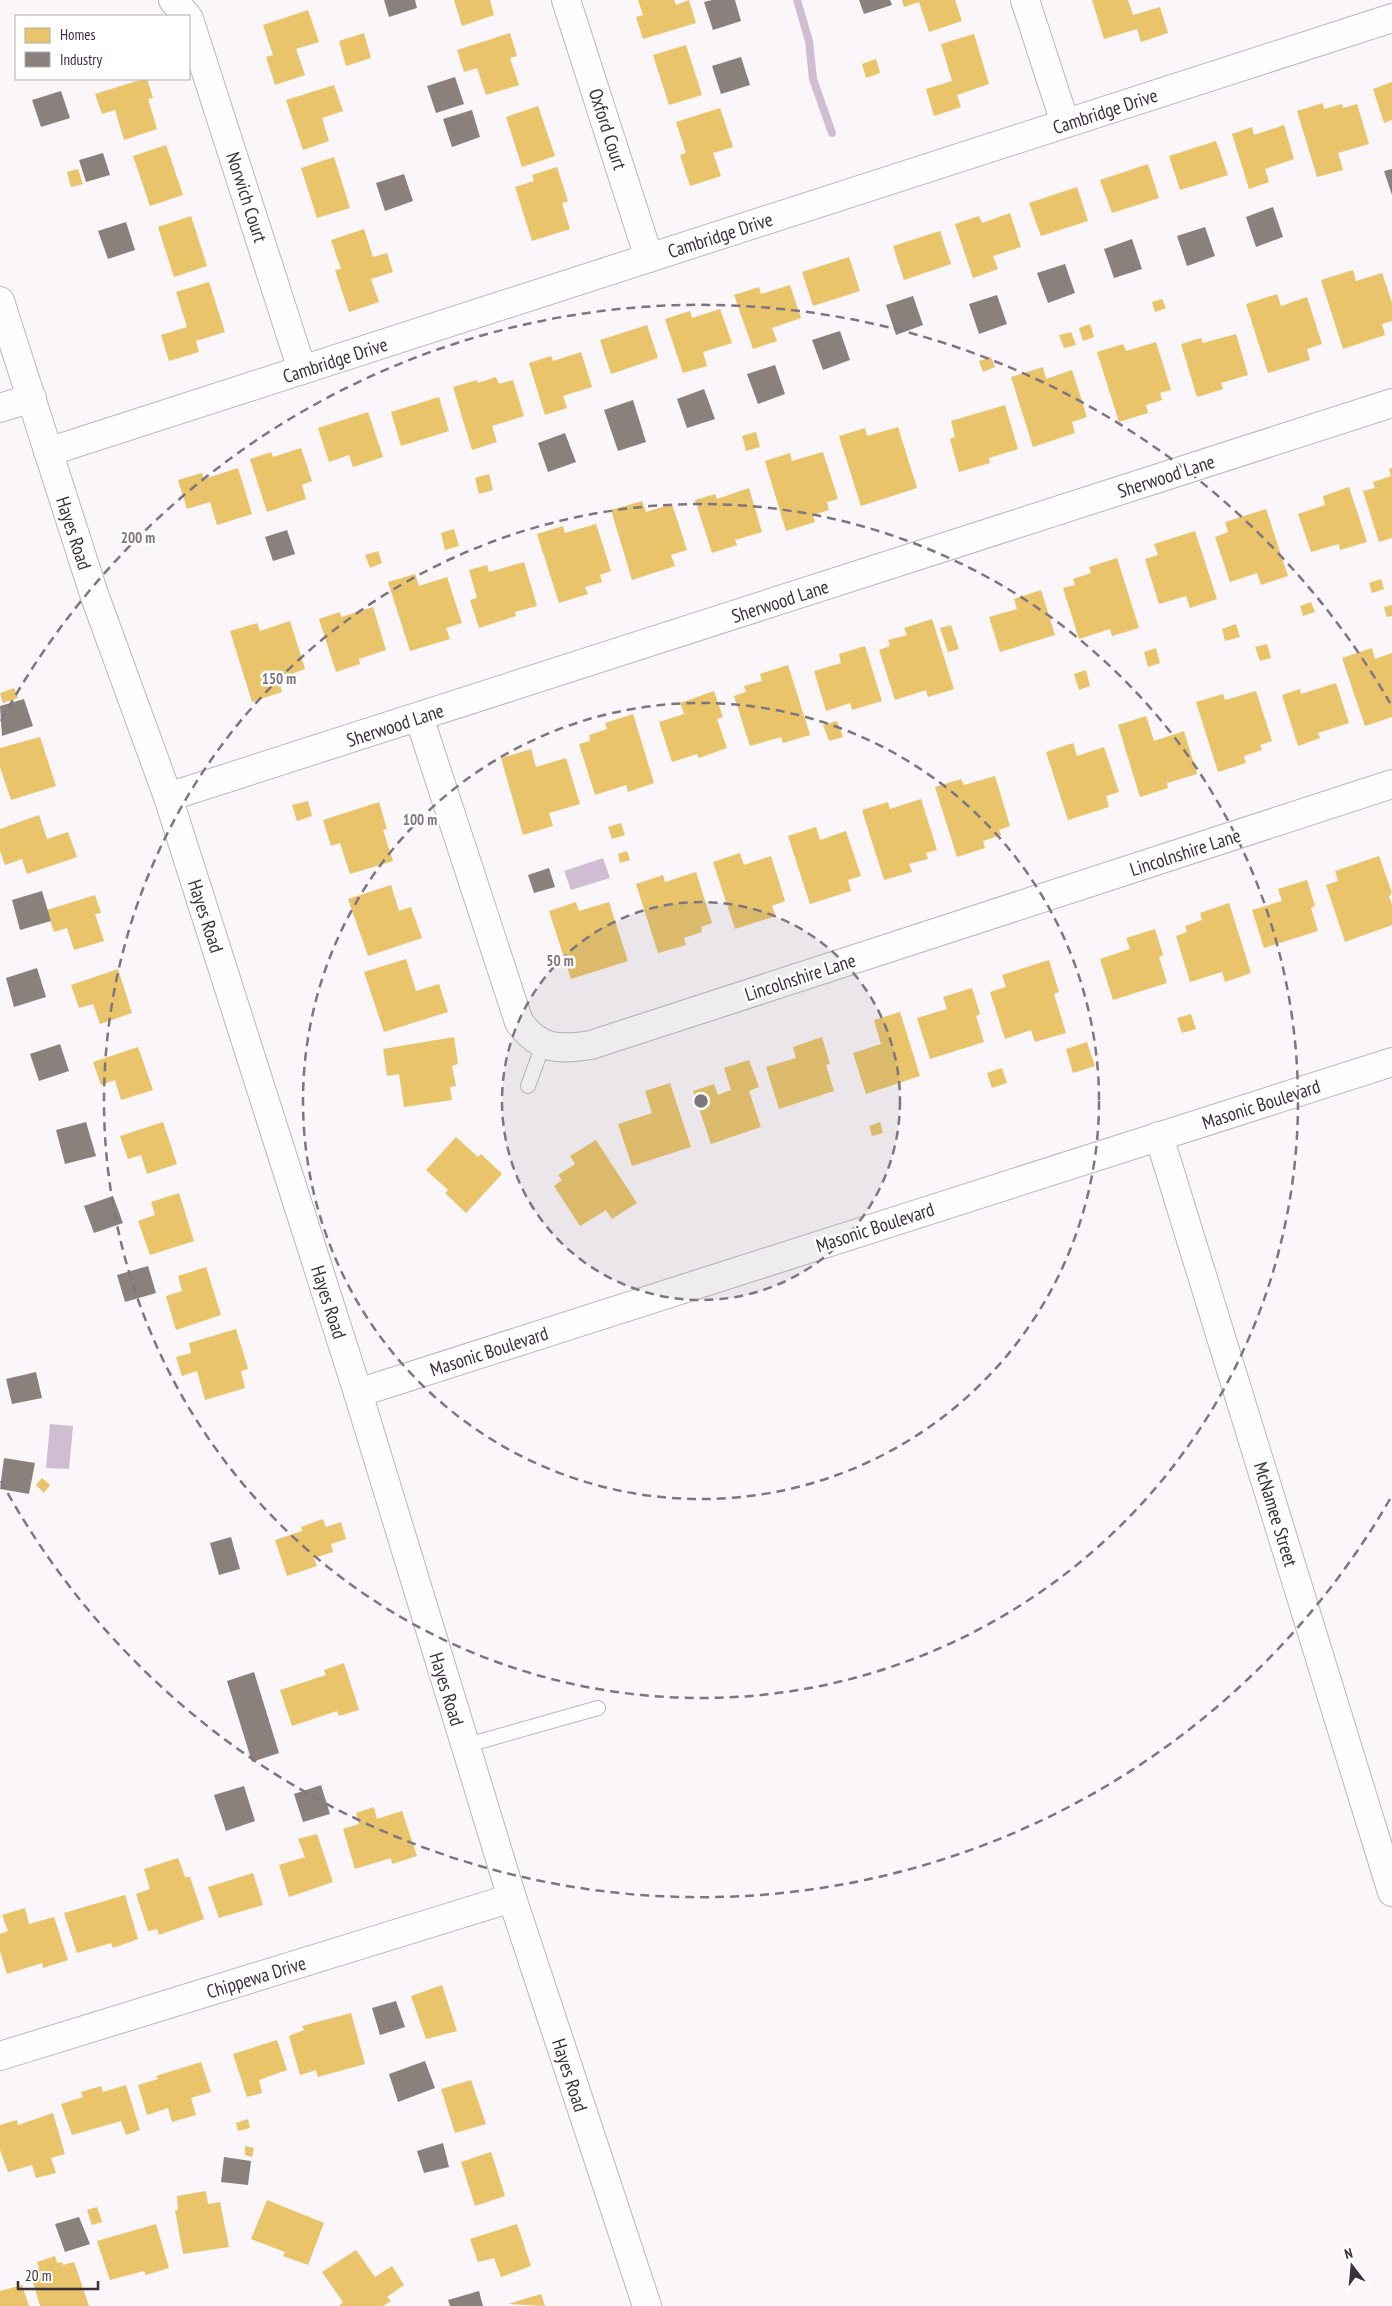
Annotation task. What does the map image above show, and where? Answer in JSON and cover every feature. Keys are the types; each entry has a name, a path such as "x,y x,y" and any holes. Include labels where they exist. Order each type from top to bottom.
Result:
{"street":[{"name":"Norwich Court","path":"173,0 190,15 302,370"},
{"name":"Oxford Court","path":"566,0 649,258"},
{"path":"1025,0 1065,124"},
{"name":"Cambridge Drive","path":"48,452 1392,18"},
{"name":"Hayes Road","path":"0,301 94,594 168,797 358,1393 464,1746 512,1898 647,2306"},
{"path":"0,408 32,398"},
{"name":"Sherwood Lane","path":"168,797 1392,402"},
{"path":"419,717 519,1022 529,1036 543,1045"},
{"name":"Lincolnshire Lane","path":"543,1045 566,1049 591,1045 1392,784"},
{"name":"Masonic Boulevard","path":"358,1393 1392,1062"},
{"name":"McNamee Street","path":"1159,1136 1392,1892"},
{"name":"Chippewa Drive","path":"0,2056 512,1898"}],"lane":[{"path":"528,1086 543,1045"},
{"path":"464,1746 598,1708"}],"shaded area":[{"path":"603,858 610,878 571,890 564,871"},
{"path":"50,1424 73,1426 69,1469 46,1468"}],"building: Homes":[{"path":"454,0 490,0 494,15 462,26"},
{"path":"638,0 674,0 676,5 689,0 696,23 643,39 636,17 643,15"},
{"path":"902,0 955,0 962,21 929,32 919,2 904,7"},
{"path":"1092,0 1128,0 1133,15 1160,7 1168,33 1141,42 1137,29 1104,39"},
{"path":"308,10 319,42 296,49 305,75 275,85 266,57 273,55 263,25"},
{"path":"364,33 371,58 346,66 339,41"},
{"path":"510,33 517,56 510,58 519,85 486,95 477,68 464,72 457,50"},
{"path":"974,34 989,84 957,95 961,107 934,116 926,89 952,81 941,44"},
{"path":"686,45 702,95 669,105 653,55"},
{"path":"876,59 880,73 866,78 862,64"},
{"path":"140,80 147,80 153,98 148,99 157,129 124,140 115,110 102,114 95,94"},
{"path":"1392,82 1392,120 1384,123 1373,89"},
{"path":"334,85 343,111 322,118 329,141 303,150 286,100"},
{"path":"1323,103 1324,109 1342,104 1343,108 1357,104 1369,144 1338,153 1343,170 1317,177 1297,111"},
{"path":"538,106 555,156 522,167 506,117"},
{"path":"720,108 733,147 713,153 721,176 690,186 680,155 686,153 676,122"},
{"path":"1284,125 1294,159 1265,169 1269,182 1249,189 1232,134 1252,127 1254,135"},
{"path":"1216,141 1228,175 1180,190 1169,156"},
{"path":"166,145 183,195 150,206 133,156"},
{"path":"334,157 350,208 317,218 301,168"},
{"path":"1148,164 1159,198 1112,213 1100,180"},
{"path":"557,167 568,201 562,203 570,229 532,241 515,187 534,181 532,175"},
{"path":"78,169 83,184 71,187 67,172"},
{"path":"1077,187 1088,221 1041,236 1029,203"},
{"path":"1010,213 1021,247 993,256 998,269 973,278 955,224 979,216 982,223"},
{"path":"191,216 207,266 174,277 158,227"},
{"path":"364,229 373,257 387,253 393,272 371,279 379,302 349,312 335,270 341,269 331,240"},
{"path":"940,231 951,264 904,280 893,246"},
{"path":"849,257 860,291 813,306 802,272"},
{"path":"1353,270 1356,281 1382,273 1392,303 1392,321 1382,324 1385,335 1343,349 1321,280"},
{"path":"209,282 225,332 196,341 199,352 169,361 161,335 187,327 176,292"},
{"path":"790,285 801,318 772,328 777,341 753,349 734,295 759,287 761,294"},
{"path":"1277,294 1281,306 1307,297 1322,344 1307,349 1310,360 1268,373 1246,304"},
{"path":"1162,299 1166,308 1155,312 1152,302"},
{"path":"720,309 732,343 703,352 707,366 683,373 665,319 690,311 692,318"},
{"path":"1090,324 1094,337 1083,341 1079,328"},
{"path":"647,325 658,358 611,374 600,340"},
{"path":"1071,332 1076,345 1064,348 1059,335"},
{"path":"1236,334 1248,375 1221,383 1223,389 1197,397 1181,344 1201,338 1203,343"},
{"path":"1156,342 1171,390 1160,393 1162,400 1146,405 1148,413 1119,422 1097,352 1123,344 1126,351"},
{"path":"581,352 592,387 563,396 567,408 545,415 529,363 551,356 553,361"},
{"path":"991,357 995,367 983,372 979,361"},
{"path":"1043,367 1046,379 1072,370 1087,417 1072,422 1075,433 1033,447 1011,377"},
{"path":"496,377 499,384 513,380 524,416 492,426 497,442 472,450 453,387 477,380 478,383"},
{"path":"439,397 449,431 401,446 391,412"},
{"path":"1005,405 1018,449 989,458 990,463 959,472 950,439 955,437 951,421"},
{"path":"368,412 383,457 353,467 349,455 329,462 318,428"},
{"path":"898,427 917,488 861,506 839,436 865,428 867,436"},
{"path":"756,432 760,447 746,451 742,436"},
{"path":"301,448 312,481 302,485 306,499 267,512 250,459 271,452 273,457"},
{"path":"823,452 838,499 827,502 829,510 813,515 815,522 786,531 765,461 790,453 792,461"},
{"path":"238,468 252,514 217,525 210,502 187,509 178,480 202,473 204,479"},
{"path":"1392,468 1392,538 1379,542 1363,491 1375,488 1373,482 1391,476 1389,469"},
{"path":"489,474 493,490 479,494 475,478"},
{"path":"1349,487 1367,542 1340,550 1339,544 1311,552 1298,514 1325,505 1323,496"},
{"path":"749,488 762,532 735,540 737,545 712,553 695,500 715,494 717,499"},
{"path":"642,501 646,512 672,504 687,550 671,555 675,566 632,580 611,510"},
{"path":"1266,509 1288,576 1261,585 1257,573 1230,582 1215,537 1228,532 1225,522"},
{"path":"596,524 611,571 600,575 602,582 585,587 588,594 559,603 537,534 563,526 565,533"},
{"path":"454,529 459,546 445,550 441,533"},
{"path":"1195,531 1217,599 1190,608 1186,596 1159,604 1145,559 1158,555 1154,544"},
{"path":"378,551 382,563 370,568 365,555"},
{"path":"1117,558 1139,628 1112,636 1110,629 1079,639 1063,588 1075,585 1073,579 1091,573 1089,567"},
{"path":"524,562 537,606 515,612 516,616 479,628 470,600 477,598 469,570 487,565 489,572"},
{"path":"415,574 419,586 447,577 462,623 446,628 450,639 410,651 388,582"},
{"path":"1381,579 1384,589 1372,593 1369,583"},
{"path":"1041,590 1055,635 1000,652 989,617 1017,609 1014,599"},
{"path":"1311,602 1315,612 1303,616 1300,606"},
{"path":"1392,605 1392,616 1387,617 1384,607"},
{"path":"373,607 386,650 359,659 360,664 336,672 319,619 340,612 341,617"},
{"path":"932,619 954,689 928,697 926,690 895,700 879,650 890,646 888,640 907,635 904,628"},
{"path":"290,621 305,669 294,673 296,679 280,684 282,692 252,702 230,631 257,623 260,631"},
{"path":"1236,624 1240,637 1225,641 1222,629"},
{"path":"951,625 959,649 948,652 940,628"},
{"path":"1267,644 1271,658 1260,661 1255,647"},
{"path":"865,646 882,701 852,710 850,703 826,711 814,671 841,663 839,654"},
{"path":"1156,648 1160,663 1148,667 1144,652"},
{"path":"1372,648 1375,659 1392,653 1392,717 1365,726 1342,658"},
{"path":"788,665 810,735 783,743 781,737 750,746 734,696 746,692 744,686 762,681 760,674"},
{"path":"1086,670 1090,686 1079,690 1074,674"},
{"path":"1336,683 1349,723 1318,733 1320,738 1298,746 1282,695 1300,689 1301,694"},
{"path":"14,688 18,698 3,703 0,693"},
{"path":"714,691 723,717 717,719 727,748 699,758 697,754 672,762 659,722 684,714 680,703"},
{"path":"1256,691 1272,741 1260,745 1262,750 1244,756 1246,763 1218,772 1196,702 1223,694 1225,700"},
{"path":"633,714 654,783 628,792 626,785 595,795 579,744 590,741 589,735 607,729 605,723"},
{"path":"1146,716 1154,741 1184,731 1197,774 1167,783 1168,788 1140,797 1118,725"},
{"path":"837,721 843,737 829,741 823,725"},
{"path":"40,737 56,786 11,800 0,767 0,748"},
{"path":"1073,743 1077,756 1104,747 1119,792 1106,796 1109,807 1068,820 1046,752"},
{"path":"531,749 536,767 566,758 580,804 549,813 553,826 523,835 501,758"},
{"path":"995,776 1010,826 999,830 1001,835 983,841 985,848 957,857 935,787 961,779 964,785"},
{"path":"921,799 937,850 926,853 928,859 909,864 912,872 884,880 862,810 888,802 890,809"},
{"path":"308,801 312,816 297,821 292,805"},
{"path":"379,802 387,829 383,830 393,861 350,874 340,843 331,846 323,820"},
{"path":"39,815 47,839 68,832 77,857 27,874 22,859 5,865 0,851 0,829"},
{"path":"621,823 625,835 612,839 608,827"},
{"path":"816,827 820,840 846,831 861,876 848,880 851,891 810,904 788,836"},
{"path":"627,851 630,860 620,863 618,854"},
{"path":"740,853 744,865 771,856 785,901 772,906 776,916 735,929 713,862"},
{"path":"1379,856 1392,893 1389,896 1392,905 1392,925 1345,942 1326,885 1338,881 1335,871"},
{"path":"696,872 712,923 701,927 702,932 684,938 686,945 658,953 636,884 663,875 665,882"},
{"path":"1307,880 1315,906 1311,908 1318,931 1264,948 1252,910 1282,901 1278,889"},
{"path":"391,885 399,911 411,907 422,938 368,956 348,899"},
{"path":"95,895 101,913 95,914 104,941 74,950 67,928 54,932 47,910"},
{"path":"576,902 579,911 609,902 628,961 571,979 549,911"},
{"path":"1229,903 1251,973 1225,982 1222,972 1190,982 1176,936 1187,932 1185,926 1202,920 1200,913"},
{"path":"1155,929 1163,955 1159,957 1167,983 1113,1000 1100,959 1130,949 1126,938"},
{"path":"406,959 416,991 439,984 448,1012 384,1032 364,972"},
{"path":"1049,960 1059,992 1054,994 1066,1033 1035,1042 1031,1030 1005,1039 990,992 1006,987 1002,975"},
{"path":"118,969 132,1013 100,1024 93,1004 79,1008 71,985"},
{"path":"972,988 980,1014 976,1016 984,1042 930,1059 917,1018 947,1009 943,997"},
{"path":"900,1012 920,1076 866,1094 853,1053 881,1044 874,1020"},
{"path":"1191,1014 1196,1029 1182,1033 1177,1018"},
{"path":"454,1037 458,1064 452,1066 456,1086 450,1087 452,1100 404,1107 399,1074 387,1076 383,1049"},
{"path":"822,1037 830,1064 826,1065 834,1091 779,1109 766,1067 796,1058 793,1047"},
{"path":"1087,1042 1095,1066 1073,1073 1066,1049"},
{"path":"138,1047 153,1090 121,1100 115,1080 101,1085 93,1062"},
{"path":"749,1060 759,1087 749,1091 761,1127 711,1144 693,1091 714,1084 718,1095 731,1090 724,1068"},
{"path":"1002,1068 1007,1083 992,1088 987,1073"},
{"path":"670,1083 691,1147 632,1166 618,1124 652,1113 645,1091"},
{"path":"163,1122 177,1164 147,1174 141,1155 128,1159 120,1136"},
{"path":"880,1122 883,1133 872,1136 869,1126"},
{"path":"456,1137 478,1157 481,1154 502,1174 466,1213 445,1193 448,1190 426,1170"},
{"path":"596,1140 637,1203 612,1219 606,1210 580,1226 554,1186 562,1180 558,1175 575,1164 570,1156"},
{"path":"179,1193 194,1241 150,1255 138,1221 155,1215 151,1202"},
{"path":"206,1267 221,1315 176,1330 166,1296 182,1291 178,1276"},
{"path":"236,1329 248,1369 241,1371 245,1388 205,1400 197,1371 182,1376 176,1357 191,1353 189,1343"},
{"path":"42,1478 50,1485 44,1493 36,1485"},
{"path":"323,1519 326,1527 341,1522 346,1539 331,1544 333,1552 314,1558 317,1566 287,1576 275,1540 302,1531 301,1527"},
{"path":"344,1663 359,1710 339,1716 337,1711 292,1726 280,1690 326,1675 324,1670"},
{"path":"374,1807 377,1819 402,1811 417,1856 392,1864 391,1858 355,1869 343,1829 359,1824 356,1813"},
{"path":"317,1834 333,1882 289,1897 279,1865 305,1857 298,1839"},
{"path":"178,1858 185,1877 190,1877 204,1919 159,1935 157,1929 148,1931 136,1894 150,1889 144,1869"},
{"path":"253,1873 263,1905 219,1918 208,1887"},
{"path":"125,1895 138,1939 113,1948 111,1943 77,1953 64,1913"},
{"path":"25,1908 29,1924 54,1917 68,1960 43,1968 42,1963 7,1974 0,1951 0,1934 8,1931 2,1915"},
{"path":"442,1985 457,2031 426,2039 411,1996"},
{"path":"351,2013 365,2064 318,2077 316,2070 300,2075 289,2036 304,2030 302,2026"},
{"path":"277,2040 287,2070 259,2080 262,2093 247,2097 233,2054"},
{"path":"201,2062 211,2092 191,2098 196,2115 172,2122 168,2108 147,2115 138,2085 158,2079 156,2076"},
{"path":"471,2080 486,2124 455,2133 441,2089"},
{"path":"126,2085 140,2130 126,2135 121,2121 72,2135 61,2104 83,2097 81,2092 101,2086 103,2092"},
{"path":"53,2113 65,2154 51,2158 56,2173 36,2178 32,2165 8,2172 0,2150 0,2125 17,2120 18,2125"},
{"path":"248,2119 250,2128 238,2131 236,2123"},
{"path":"245,2146 254,2148 252,2157 245,2155"},
{"path":"491,2152 505,2196 475,2206 461,2162"},
{"path":"206,2191 208,2204 220,2202 229,2247 183,2254 175,2210 178,2210 177,2196"},
{"path":"267,2200 324,2223 308,2265 283,2256 285,2252 251,2239"},
{"path":"97,2207 102,2222 92,2225 87,2210"},
{"path":"156,2224 169,2268 146,2275 144,2271 110,2280 97,2241"},
{"path":"517,2224 531,2266 501,2277 494,2258 478,2262 470,2239"},
{"path":"356,2250 375,2277 392,2266 404,2285 387,2297 391,2301 383,2306 339,2306 343,2302 322,2272"},
{"path":"55,2256 57,2263 62,2262 63,2265 74,2262 89,2306 40,2306 30,2272 39,2269 37,2262"},
{"path":"22,2285 29,2306 0,2306 0,2291"},
{"path":"541,2294 545,2306 508,2304"}],"building: Industry":[{"path":"384,0 415,0 417,8 389,17"},
{"path":"735,0 741,21 713,30 704,2"},
{"path":"859,0 890,0 892,5 864,14"},
{"path":"741,57 750,85 721,94 712,66"},
{"path":"455,77 464,104 436,113 427,86"},
{"path":"61,91 70,118 41,127 32,100"},
{"path":"472,110 480,137 452,147 443,119"},
{"path":"103,153 110,175 86,182 79,160"},
{"path":"1392,169 1392,195 1384,171"},
{"path":"404,174 413,201 385,211 376,183"},
{"path":"1273,207 1283,237 1256,247 1246,217"},
{"path":"126,222 135,250 108,259 98,231"},
{"path":"1205,227 1215,256 1187,266 1177,236"},
{"path":"1132,239 1142,269 1114,278 1104,249"},
{"path":"1065,264 1075,293 1048,303 1037,273"},
{"path":"997,295 1007,324 979,334 969,304"},
{"path":"913,296 923,325 896,335 886,305"},
{"path":"840,331 850,360 823,370 812,340"},
{"path":"775,365 785,394 758,404 747,374"},
{"path":"704,389 715,419 687,428 677,399"},
{"path":"633,400 646,442 618,451 604,410"},
{"path":"565,433 576,462 548,472 538,443"},
{"path":"287,530 295,554 273,561 265,537"},
{"path":"24,699 33,726 2,736 0,706"},
{"path":"549,868 555,887 534,893 528,875"},
{"path":"42,891 51,921 20,930 12,900"},
{"path":"37,968 46,997 14,1007 6,978"},
{"path":"60,1044 69,1071 39,1081 30,1054"},
{"path":"86,1122 96,1156 65,1164 56,1130"},
{"path":"113,1196 123,1223 94,1233 84,1206"},
{"path":"148,1266 156,1293 125,1302 117,1275"},
{"path":"36,1372 42,1398 12,1404 6,1379"},
{"path":"4,1458 35,1463 29,1494 0,1489"},
{"path":"231,1537 240,1569 219,1575 210,1543"},
{"path":"254,1672 279,1753 252,1762 227,1681"},
{"path":"321,1785 330,1814 303,1822 294,1794"},
{"path":"244,1786 255,1821 226,1831 214,1795"},
{"path":"396,2001 405,2027 380,2035 372,2008"},
{"path":"425,2061 435,2088 398,2102 389,2074"},
{"path":"443,2143 449,2167 424,2173 417,2151"},
{"path":"224,2157 251,2161 248,2185 221,2182"},
{"path":"79,2217 90,2244 65,2252 55,2224"},
{"path":"479,2291 483,2306 450,2306 448,2300"}],"waterway":[{"path":"797,0 809,41 813,79 832,133"}]}
